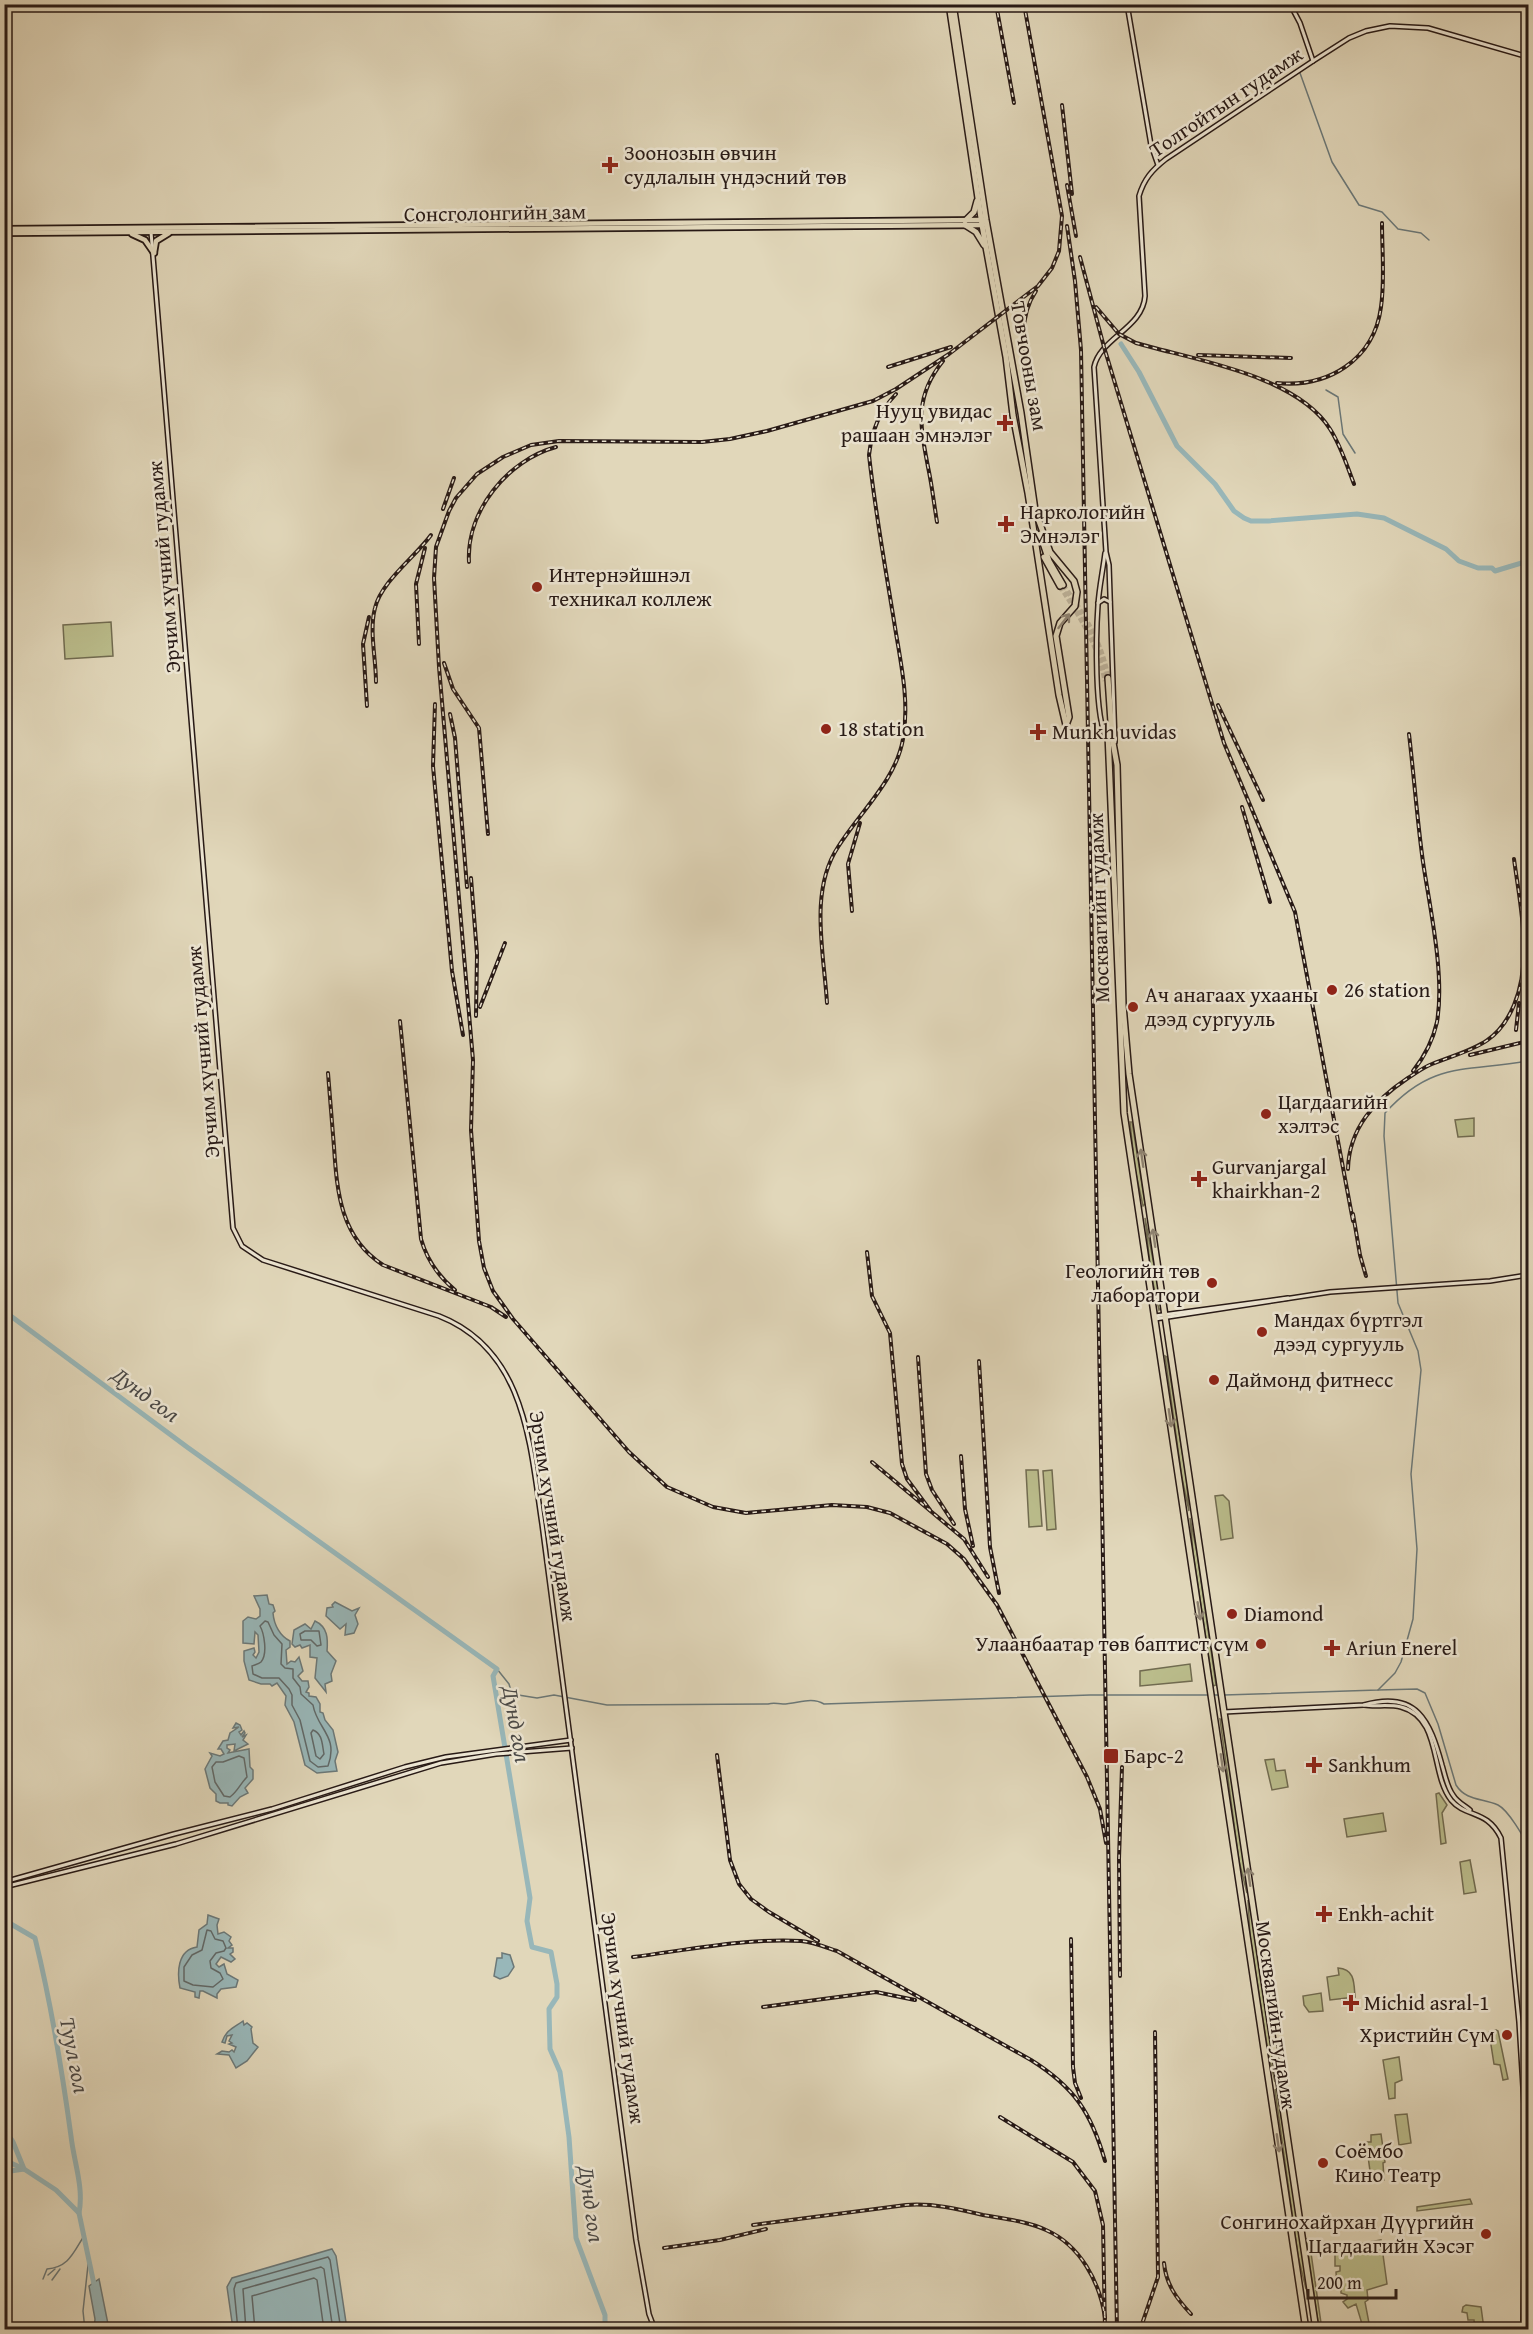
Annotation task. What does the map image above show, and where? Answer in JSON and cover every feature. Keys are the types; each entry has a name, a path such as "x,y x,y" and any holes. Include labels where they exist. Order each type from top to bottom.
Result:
{"highway":[{"name":"Товчооны зам","path":"951,4 978,194 984,222 1021,413 1035,510 1052,554 1074,581 1077,592 1075,606 1060,623 1056,636 1069,717 1066,725 1060,703 1035,536 1013,415 1006,357 987,250 984,222 951,4"},
{"path":"978,194 974,212 965,223 979,236 987,250"},
{"path":"1035,536 1048,567 1061,585 1041,539 1041,530"},
{"path":"1107,680 1112,737 1115,746 1112,753 1109,742 1107,680"},
{"name":"Москвагийн гудамж","path":"1112,753 1124,1113 1306,2330"},
{"name":"Москвагийн гудамж","path":"1124,1062 1135,1112 1316,2330"},
{"path":"1124,1113 1135,1112"},
{"path":"1138,1208 1145,1210 1149,1207"},
{"path":"1140,1219 1145,1216 1151,1218"},
{"path":"1161,1361 1165,1355 1172,1359"},
{"path":"1184,1515 1194,1513"},
{"path":"1242,1898 1252,1896"},
{"path":"1270,2086 1280,2085"},
{"path":"1301,2293 1311,2291"}],"main road":[{"path":"1127,4 1151,145 1158,165"},
{"path":"1290,4 1300,23 1313,61"},
{"name":"Толгойтын гудамж","path":"1115,746 1111,603 1094,367 1104,347 1113,341 1143,308 1145,296 1139,196 1144,182 1158,165 1313,61 1359,34 1390,26 1432,28 1528,57"},
{"name":"Сонсголонгийн зам","path":"4,231 129,232 151,230 171,232 984,222"},
{"name":"Сонсголонгийн зам","path":"4,231 965,223"},
{"name":"Эрчим хүчний гудамж","path":"151,230 234,1232 243,1246 264,1260 452,1321 482,1342 503,1367 518,1400 530,1452 565,1694 636,2240 649,2314 655,2330"},
{"path":"129,232 145,240 154,253"},
{"path":"154,253 156,241 171,232"},
{"name":"Толгойтын гудамж","path":"1106,552 1098,603 1099,702 1104,734 1109,742"},
{"path":"1100,590 1105,595 1110,591"},
{"path":"1098,603 1105,599 1111,603"},
{"path":"1155,1317 1343,1291 1490,1281 1528,1275"},
{"path":"1223,1709 1364,1705 1400,1707 1418,1716 1431,1738 1447,1793 1455,1804 1490,1822 1501,1838 1521,2048 1526,2136 1523,2330"},
{"path":"4,1882 272,1809 405,1767 446,1757 571,1740"},
{"path":"4,1887 156,1850 441,1763 496,1754 572,1748"},
{"path":"174,1834 171,1841 176,1844"},
{"path":"151,1841 155,1843 156,1850"}],"green space":[{"path":"111,622 113,656 65,659 63,625"},
{"path":"1474,1118 1474,1136 1458,1137 1455,1120"},
{"path":"1130,1122 1132,1122 1145,1204 1143,1206 1135,1169"},
{"path":"1145,1218 1162,1307 1159,1310 1151,1274"},
{"path":"1165,1356 1186,1476 1189,1511 1182,1478"},
{"path":"1026,1470 1038,1470 1042,1526 1029,1527"},
{"path":"1052,1470 1056,1529 1047,1530 1043,1471"},
{"path":"1223,1495 1229,1501 1233,1538 1221,1540 1215,1496"},
{"path":"1190,1518 1216,1685 1213,1686 1193,1552"},
{"path":"1190,1664 1192,1681 1140,1686 1140,1671"},
{"path":"1220,1719 1222,1720 1247,1893 1239,1861"},
{"path":"1274,1759 1276,1771 1285,1770 1288,1787 1272,1790 1265,1760"},
{"path":"1439,1793 1447,1805 1442,1813 1446,1843 1441,1844 1436,1794"},
{"path":"1383,1813 1386,1831 1347,1837 1344,1819"},
{"path":"1470,1860 1476,1892 1464,1894 1460,1862"},
{"path":"1248,1900 1256,1935 1273,2051 1275,2082 1268,2052 1250,1936"},
{"path":"1338,1968 1351,1974 1355,1997 1330,2000 1327,1977 1339,1975"},
{"path":"1321,1993 1323,2011 1309,2012 1304,2005 1303,1996"},
{"path":"1496,2030 1508,2079 1503,2080 1500,2065 1494,2064 1489,2032"},
{"path":"1399,2057 1402,2080 1395,2083 1395,2098 1389,2099 1383,2060"},
{"path":"1277,2089 1303,2255 1306,2289 1298,2256 1275,2090"},
{"path":"1407,2114 1411,2143 1399,2145 1395,2115"},
{"path":"1381,2134 1385,2162 1383,2163 1384,2180 1378,2182 1371,2178 1366,2142 1371,2142 1371,2135"},
{"path":"1470,2199 1472,2204 1417,2211 1417,2207"},
{"path":"1306,2239 1309,2239 1321,2323 1318,2322"},
{"path":"1381,2240 1387,2284 1367,2290 1368,2300 1365,2302 1369,2323 1362,2324 1356,2304 1348,2308 1343,2302 1347,2299 1347,2295 1341,2293 1341,2288 1337,2287 1336,2272 1340,2271 1340,2266 1335,2266 1335,2250 1343,2252 1345,2244 1348,2246"},
{"path":"1466,2305 1481,2307 1484,2329 1475,2329 1474,2320 1468,2320 1467,2313 1462,2312"}],"water":[{"path":"267,1595 269,1604 273,1605 275,1611 273,1613 276,1626 280,1633 290,1641 290,1647 286,1650 287,1664 291,1661 295,1662 299,1657 303,1671 298,1676 302,1681 308,1681 309,1687 306,1692 309,1696 316,1697 320,1704 320,1712 323,1713 325,1720 333,1730 338,1752 335,1761 337,1771 317,1773 305,1765 294,1722 285,1705 286,1696 277,1683 272,1686 249,1680 244,1651 254,1648 253,1655 256,1658 259,1652 258,1635 255,1632 254,1644 243,1643 243,1621 248,1617 256,1619 260,1616 260,1609 254,1596"},
{"path":"335,1602 352,1611 359,1608 355,1615 358,1624 354,1633 345,1635 346,1624 340,1629 326,1616 327,1608 333,1607"},
{"path":"315,1621 325,1630 327,1651 336,1661 331,1674 332,1681 325,1684 326,1692 315,1678 317,1658 310,1657 310,1645 302,1648 300,1645 295,1647 292,1644 294,1630 305,1624 311,1629"},
{"path":"236,1723 240,1725 241,1735 244,1731 242,1737 246,1735 243,1740 248,1744 234,1751 235,1744 227,1745 230,1750 228,1753 249,1749 253,1779 245,1788 248,1793 240,1797 232,1806 216,1801 216,1794 210,1788 205,1769 212,1756 210,1753 220,1756 224,1754 221,1749 218,1749 223,1741 228,1740 230,1733 239,1727 233,1728"},
{"path":"208,1915 219,1919 218,1934 224,1932 231,1937 229,1941 232,1945 228,1948 233,1948 230,1954 235,1959 231,1962 221,1957 216,1964 219,1967 224,1964 227,1974 238,1980 236,1987 221,1989 217,1998 200,1991 199,1998 195,1997 195,1992 180,1988 179,1969 185,1953 197,1947 199,1930 207,1924"},
{"path":"502,1953 510,1955 514,1967 508,1976 500,1979 494,1976 497,1958 502,1958"},
{"path":"243,2021 244,2025 247,2023 252,2027 253,2043 258,2047 247,2061 236,2068 229,2055 217,2054 222,2051 232,2050 234,2052 236,2047 229,2044 232,2043 229,2041 232,2035 227,2036 225,2043 222,2042 228,2032"},
{"path":"332,2249 336,2256 347,2329 233,2329 227,2287 232,2278"},
{"path":"99,2279 109,2329 94,2329 95,2319 89,2286"}],"waterway":[{"path":"1300,73 1332,162 1359,205 1382,212 1398,229 1421,233 1429,240"},
{"path":"1121,344 1139,372 1177,446 1215,484 1234,511 1244,518 1251,521 1268,521 1357,514 1384,518 1446,549 1459,561 1478,568 1492,568 1495,571 1528,561"},
{"path":"1326,390 1338,397 1343,434 1355,453"},
{"path":"1224,1695 1378,1690 1395,1673 1401,1662 1413,1619 1417,1549 1411,1474 1421,1370 1418,1351 1398,1303 1384,1136 1385,1113 1402,1096 1435,1076 1469,1068 1528,1061"},
{"name":"Дунд гол","path":"4,1311 187,1447 497,1669 493,1676 530,1898 527,1921 532,1947 551,1952 557,1984 557,1997 549,2009 550,2049 560,2072 569,2137 576,2238 605,2315 605,2330"},
{"path":"497,1669 509,1684 512,1694 537,1698 554,1695 607,1705 783,1704 809,1700 824,1704 1090,1695 1219,1695"},
{"path":"1378,1690 1417,1689 1425,1693 1438,1724 1456,1785 1469,1797 1502,1808 1516,1825 1528,1848"},
{"name":"Туул гол","path":"4,1920 35,1938 60,2061 79,2184 79,2213"},
{"name":"Туул гол","path":"4,2129 13,2142 24,2169"},
{"path":"4,2160 22,2168"},
{"name":"Туул гол","path":"4,2172 24,2169 56,2190 79,2213 95,2289"},
{"path":"43,2279 47,2269 61,2265 70,2258 84,2236"},
{"path":"85,2330 83,2311 89,2256"},
{"path":"48,2275 55,2269"},
{"path":"52,2280 60,2269"}],"tunnel":[{"path":"1063,585 1097,640 1108,678"},
{"path":"1060,586 1093,643 1105,681"}],"railway":[{"path":"996,4 1014,103"},
{"path":"1024,4 1062,216 1059,251 1052,268 1038,286 949,354 896,389 873,401 730,439 702,442 559,441 531,445 503,457 477,474 456,498 436,547 434,578 439,667 473,1060 471,1130 479,1241 484,1268 493,1291 513,1319 629,1452 667,1487 713,1507 746,1513 832,1505 867,1507 890,1513 947,1544 964,1559 997,1605 1087,1777 1100,1809 1106,1843"},
{"path":"1062,105 1072,194"},
{"path":"1067,185 1076,236"},
{"path":"1277,383 1314,381 1330,375 1346,367 1369,342 1377,326 1381,307 1382,223"},
{"path":"1067,226 1081,350 1117,2330"},
{"path":"1080,257 1104,347 1224,743 1295,912 1353,1221"},
{"path":"1029,383 1024,348 1024,324 1026,313 1036,291"},
{"path":"1096,307 1119,334 1136,343 1242,372 1294,395 1314,410 1330,429 1341,449 1354,484"},
{"path":"888,367 951,347"},
{"path":"1198,355 1291,358"},
{"path":"937,522 923,438 922,412 927,387 943,361"},
{"path":"827,1003 820,923 824,883 829,864 838,847 893,768 899,754 905,724 903,680 869,455 877,422 896,394"},
{"path":"469,562 470,543 475,524 493,490 522,463 556,447"},
{"path":"443,509 454,478"},
{"path":"376,682 373,617 378,598 391,579 431,535"},
{"path":"419,644 416,584 425,548"},
{"path":"367,706 363,644 369,617"},
{"path":"444,663 453,689 479,728 488,834"},
{"path":"435,704 433,766 452,971 463,1035"},
{"path":"1218,705 1263,800"},
{"path":"450,714 455,738 467,887"},
{"path":"1409,734 1421,846 1436,942 1439,984 1435,1029 1428,1048 1413,1071"},
{"path":"1242,807 1270,902"},
{"path":"852,911 848,864 860,823"},
{"path":"1348,1169 1353,1141 1359,1128 1366,1116 1385,1096 1426,1067 1470,1050 1491,1038 1507,1019 1520,988 1524,951 1522,914 1514,859"},
{"path":"471,878 477,954 476,1016"},
{"path":"480,1007 505,943"},
{"path":"1516,1030 1519,1003"},
{"path":"400,1021 421,1239 434,1267 455,1290"},
{"path":"1470,1055 1528,1041"},
{"path":"328,1073 337,1181 344,1213 358,1242 383,1265 491,1307 506,1317"},
{"path":"1353,1214 1366,1276"},
{"path":"867,1252 872,1296 890,1333 902,1464 907,1479 930,1510"},
{"path":"918,1357 926,1474 932,1490 954,1524"},
{"path":"979,1361 990,1547 999,1593"},
{"path":"961,1456 965,1509 973,1546"},
{"path":"872,1462 964,1539 988,1577"},
{"path":"717,1755 730,1860 739,1884 751,1899 769,1912 818,1941"},
{"path":"1120,1976 1119,1859 1122,1767"},
{"path":"1071,1939 1073,2067 1075,2083 1081,2098"},
{"path":"633,1957 759,1941 806,1942 837,1951 1031,2060 1059,2080 1079,2102 1087,2115 1105,2161"},
{"path":"763,2007 876,1992 915,2000"},
{"path":"1140,2330 1158,2277 1155,2032"},
{"path":"1000,2117 1073,2162 1095,2191 1103,2225 1105,2330"},
{"path":"753,2225 906,2205 945,2207 1031,2224 1058,2237 1078,2255 1093,2278 1105,2318"},
{"path":"664,2248 720,2240 766,2229"},
{"path":"1164,2263 1167,2278 1173,2290 1191,2314"}],"place":[{"name":"Зоонозын өвчин судлалын үндэсний төв","path":"610,165"},
{"name":"Нууц увидас рашаан эмнэлэг","path":"1005,423"},
{"name":"Наркологийн Эмнэлэг","path":"1006,524"},
{"name":"Интернэйшнэл техникал коллеж","path":"537,587"},
{"name":"18 station","path":"826,729"},
{"name":"Munkh uvidas","path":"1038,732"},
{"name":"26 station","path":"1332,990"},
{"name":"Ач анагаах ухааны дээд сургууль","path":"1133,1007"},
{"name":"Цагдаагийн хэлтэс","path":"1266,1114"},
{"name":"Gurvanjargal khairkhan-2","path":"1199,1179"},
{"name":"Геологийн төв лаборатори","path":"1212,1283"},
{"name":"Мандах бүртгэл дээд сургууль","path":"1262,1332"},
{"name":"Даймонд фитнесс","path":"1214,1380"},
{"name":"Diamond","path":"1232,1614"},
{"name":"Улаанбаатар төв баптист сүм","path":"1261,1644"},
{"name":"Ariun Enerel","path":"1332,1648"},
{"name":"Барс-2","path":"1111,1756"},
{"name":"Sankhum","path":"1314,1765"},
{"name":"Enkh-achit","path":"1324,1914"},
{"name":"Michid asral-1","path":"1351,2003"},
{"name":"Христийн Сүм","path":"1507,2035"},
{"name":"Соёмбо Кино Театр","path":"1323,2163"},
{"name":"Сонгинохайрхан Дүүргийн Цагдаагийн Хэсэг","path":"1486,2234"}]}
